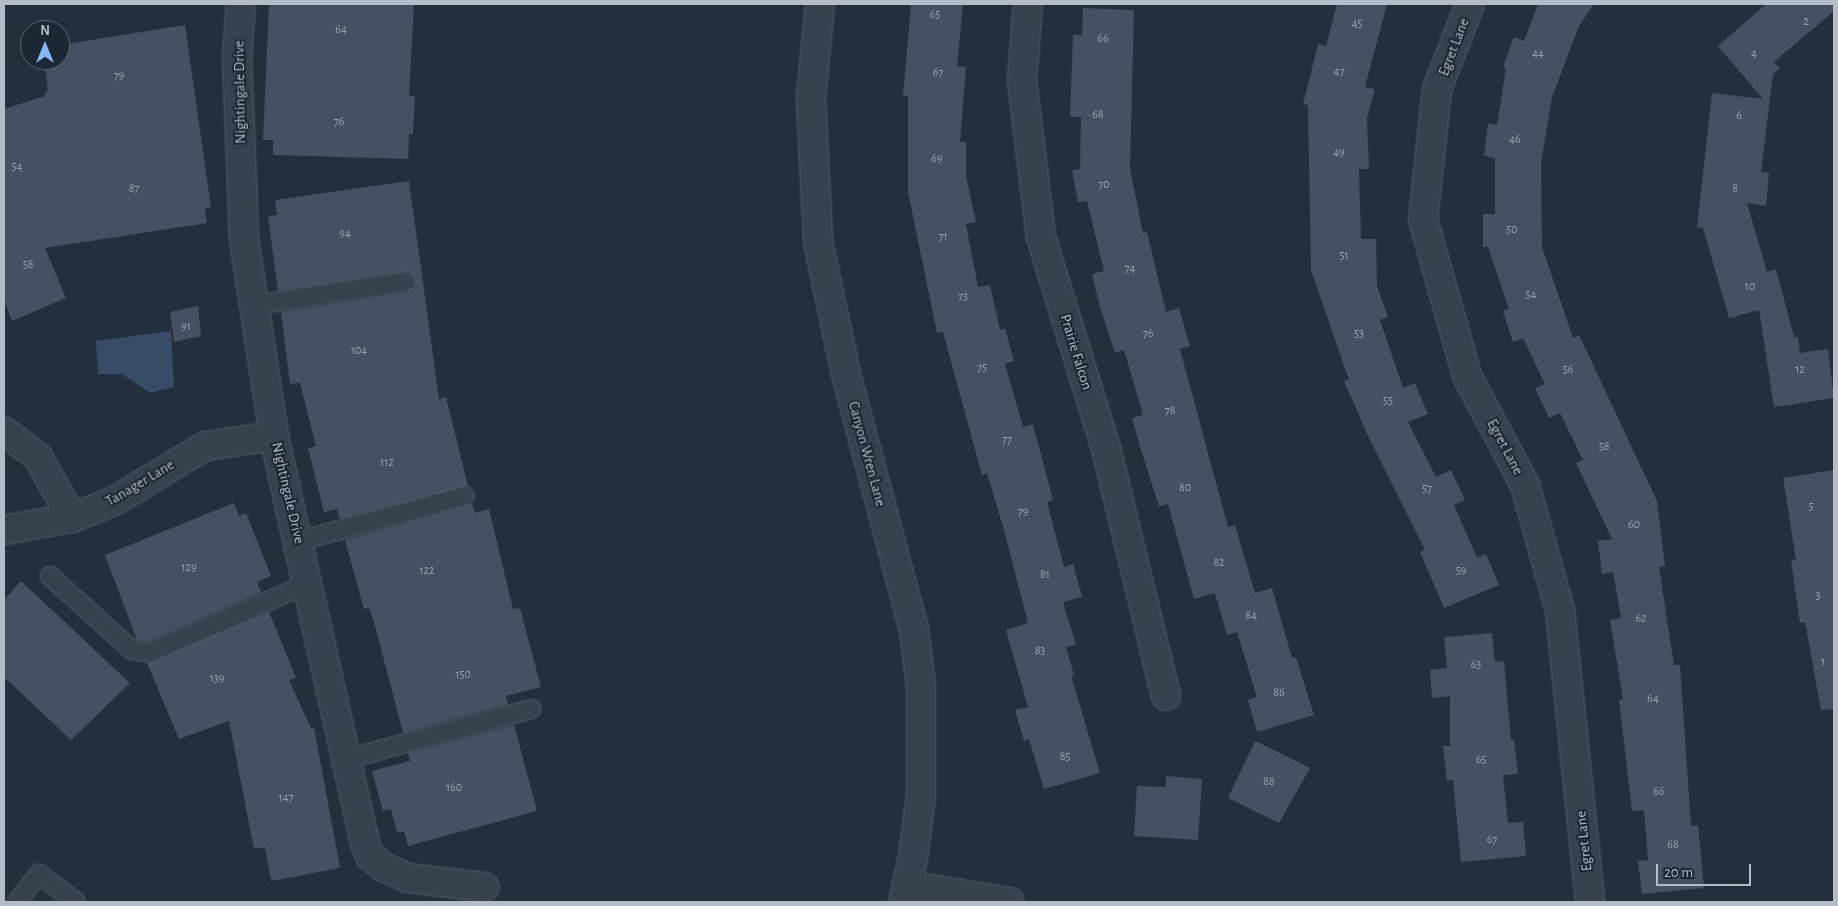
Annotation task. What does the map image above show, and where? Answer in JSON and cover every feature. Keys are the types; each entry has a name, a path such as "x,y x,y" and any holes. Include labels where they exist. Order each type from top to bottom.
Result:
{"street":[{"name":"Nightingale Drive","path":"241,4 238,55 244,239 274,436 309,582 370,856 383,867 408,878 484,887"},
{"name":"Canyon Wren Lane","path":"820,4 810,97 818,242 847,378 914,630 921,686 921,795 905,893"},
{"name":"Prairie Falcon","path":"1028,4 1022,80 1041,237 1106,448 1166,696"},
{"name":"Egret Lane","path":"1470,4 1437,89 1423,219 1467,376 1526,485 1560,610 1590,902"},
{"path":"4,432 38,457 72,518"},
{"name":"Tanager Lane","path":"4,530 72,518 116,500 205,446 274,436"},
{"path":"905,893 1010,902"}],"lane":[{"path":"254,305 405,282"},
{"path":"299,541 465,496"},
{"path":"50,576 132,650 149,652 309,582"},
{"path":"347,759 531,709"},
{"path":"17,902 39,874 76,902"}],"water":[{"path":"171,331 174,387 150,393 122,374 98,374 96,341"}],"building":[{"path":"269,4 414,4 409,96 415,96 413,134 409,134 408,159 273,155 273,140 263,140"},
{"path":"911,4 963,4 957,66 966,67 960,142 966,142 966,176 976,222 966,224 978,287 990,285 1000,330 1005,329 1014,361 1005,364 1023,427 1033,424 1053,500 1047,502 1064,567 1073,564 1082,597 1063,602 1076,645 1066,647 1074,675 1071,676 1100,773 1044,789 1029,739 1024,741 1015,710 1028,707 1006,630 1028,623 1004,530 987,473 982,475 943,332 937,333 908,192 908,96 903,96"},
{"path":"1337,4 1387,4 1365,87 1375,89 1367,118 1369,169 1359,169 1361,239 1376,239 1377,286 1388,317 1380,320 1403,388 1415,383 1428,414 1408,422 1436,477 1451,470 1465,500 1454,505 1477,558 1486,554 1499,585 1444,608 1420,552 1425,550 1369,438 1344,381 1349,380 1311,270 1308,105 1303,104 1318,44 1326,46"},
{"path":"1538,4 1594,4 1579,26 1552,97 1541,163 1542,247 1573,338 1579,335 1657,501 1665,566 1659,567 1674,665 1680,665 1691,826 1698,825 1704,888 1642,894 1638,861 1648,860 1644,810 1632,811 1619,700 1623,699 1610,620 1621,618 1613,572 1602,574 1598,541 1612,539 1576,463 1583,460 1560,413 1549,418 1535,388 1545,384 1523,338 1513,342 1503,311 1509,309 1488,247 1483,247 1483,214 1495,214 1495,158 1484,156 1488,123 1497,125 1506,68 1503,67 1514,37 1524,41"},
{"path":"1766,4 1834,4 1834,11 1774,62 1780,69 1773,74 1761,172 1769,173 1766,206 1747,203 1767,272 1776,269 1794,337 1798,337 1800,353 1828,349 1834,398 1774,407 1759,310 1729,318 1703,228 1697,227 1712,93 1763,99 1718,46"},
{"path":"1083,8 1134,10 1130,168 1143,233 1147,232 1166,312 1179,308 1190,346 1180,349 1228,527 1235,525 1255,593 1272,588 1292,658 1296,657 1314,715 1257,732 1248,700 1257,697 1237,632 1227,635 1215,593 1194,599 1168,504 1159,506 1132,418 1143,415 1124,350 1115,353 1100,307 1092,274 1104,271 1087,201 1078,202 1072,170 1080,169 1081,117 1070,117 1073,35 1082,35"},
{"path":"185,25 211,207 205,208 207,223 45,248 66,298 12,321 4,300 4,109 45,96 45,92 48,91 45,70 70,70 70,43"},
{"path":"409,181 439,399 446,397 468,486 340,519 337,509 324,512 308,448 316,446 300,383 290,384 281,312 407,292 415,286 415,280 409,272 403,272 278,291 268,216 277,215 275,200"},
{"path":"198,306 201,336 174,342 170,312"},
{"path":"1834,470 1834,709 1821,710 1805,622 1800,623 1791,561 1796,560 1783,478"},
{"path":"234,503 239,516 246,513 271,576 257,582 261,592 148,642 137,640 105,555"},
{"path":"472,504 475,513 489,509 513,609 520,608 541,687 506,696 508,704 403,733 374,622 369,608 364,609 345,540"},
{"path":"21,581 130,683 71,740 4,677 4,600"},
{"path":"269,612 296,678 289,680 311,728 314,727 340,868 271,881 265,847 254,849 229,721 179,739 147,663"},
{"path":"1492,633 1495,662 1504,661 1511,740 1514,740 1518,774 1503,775 1508,823 1523,822 1526,856 1461,862 1453,780 1447,781 1443,746 1450,746 1450,696 1432,698 1430,670 1447,668 1444,637"},
{"path":"514,725 537,811 408,846 404,831 397,833 391,809 383,811 372,771 410,761 408,753"},
{"path":"1255,741 1310,768 1279,823 1228,798"},
{"path":"1166,776 1202,779 1198,840 1134,836 1137,786 1166,787"}]}
